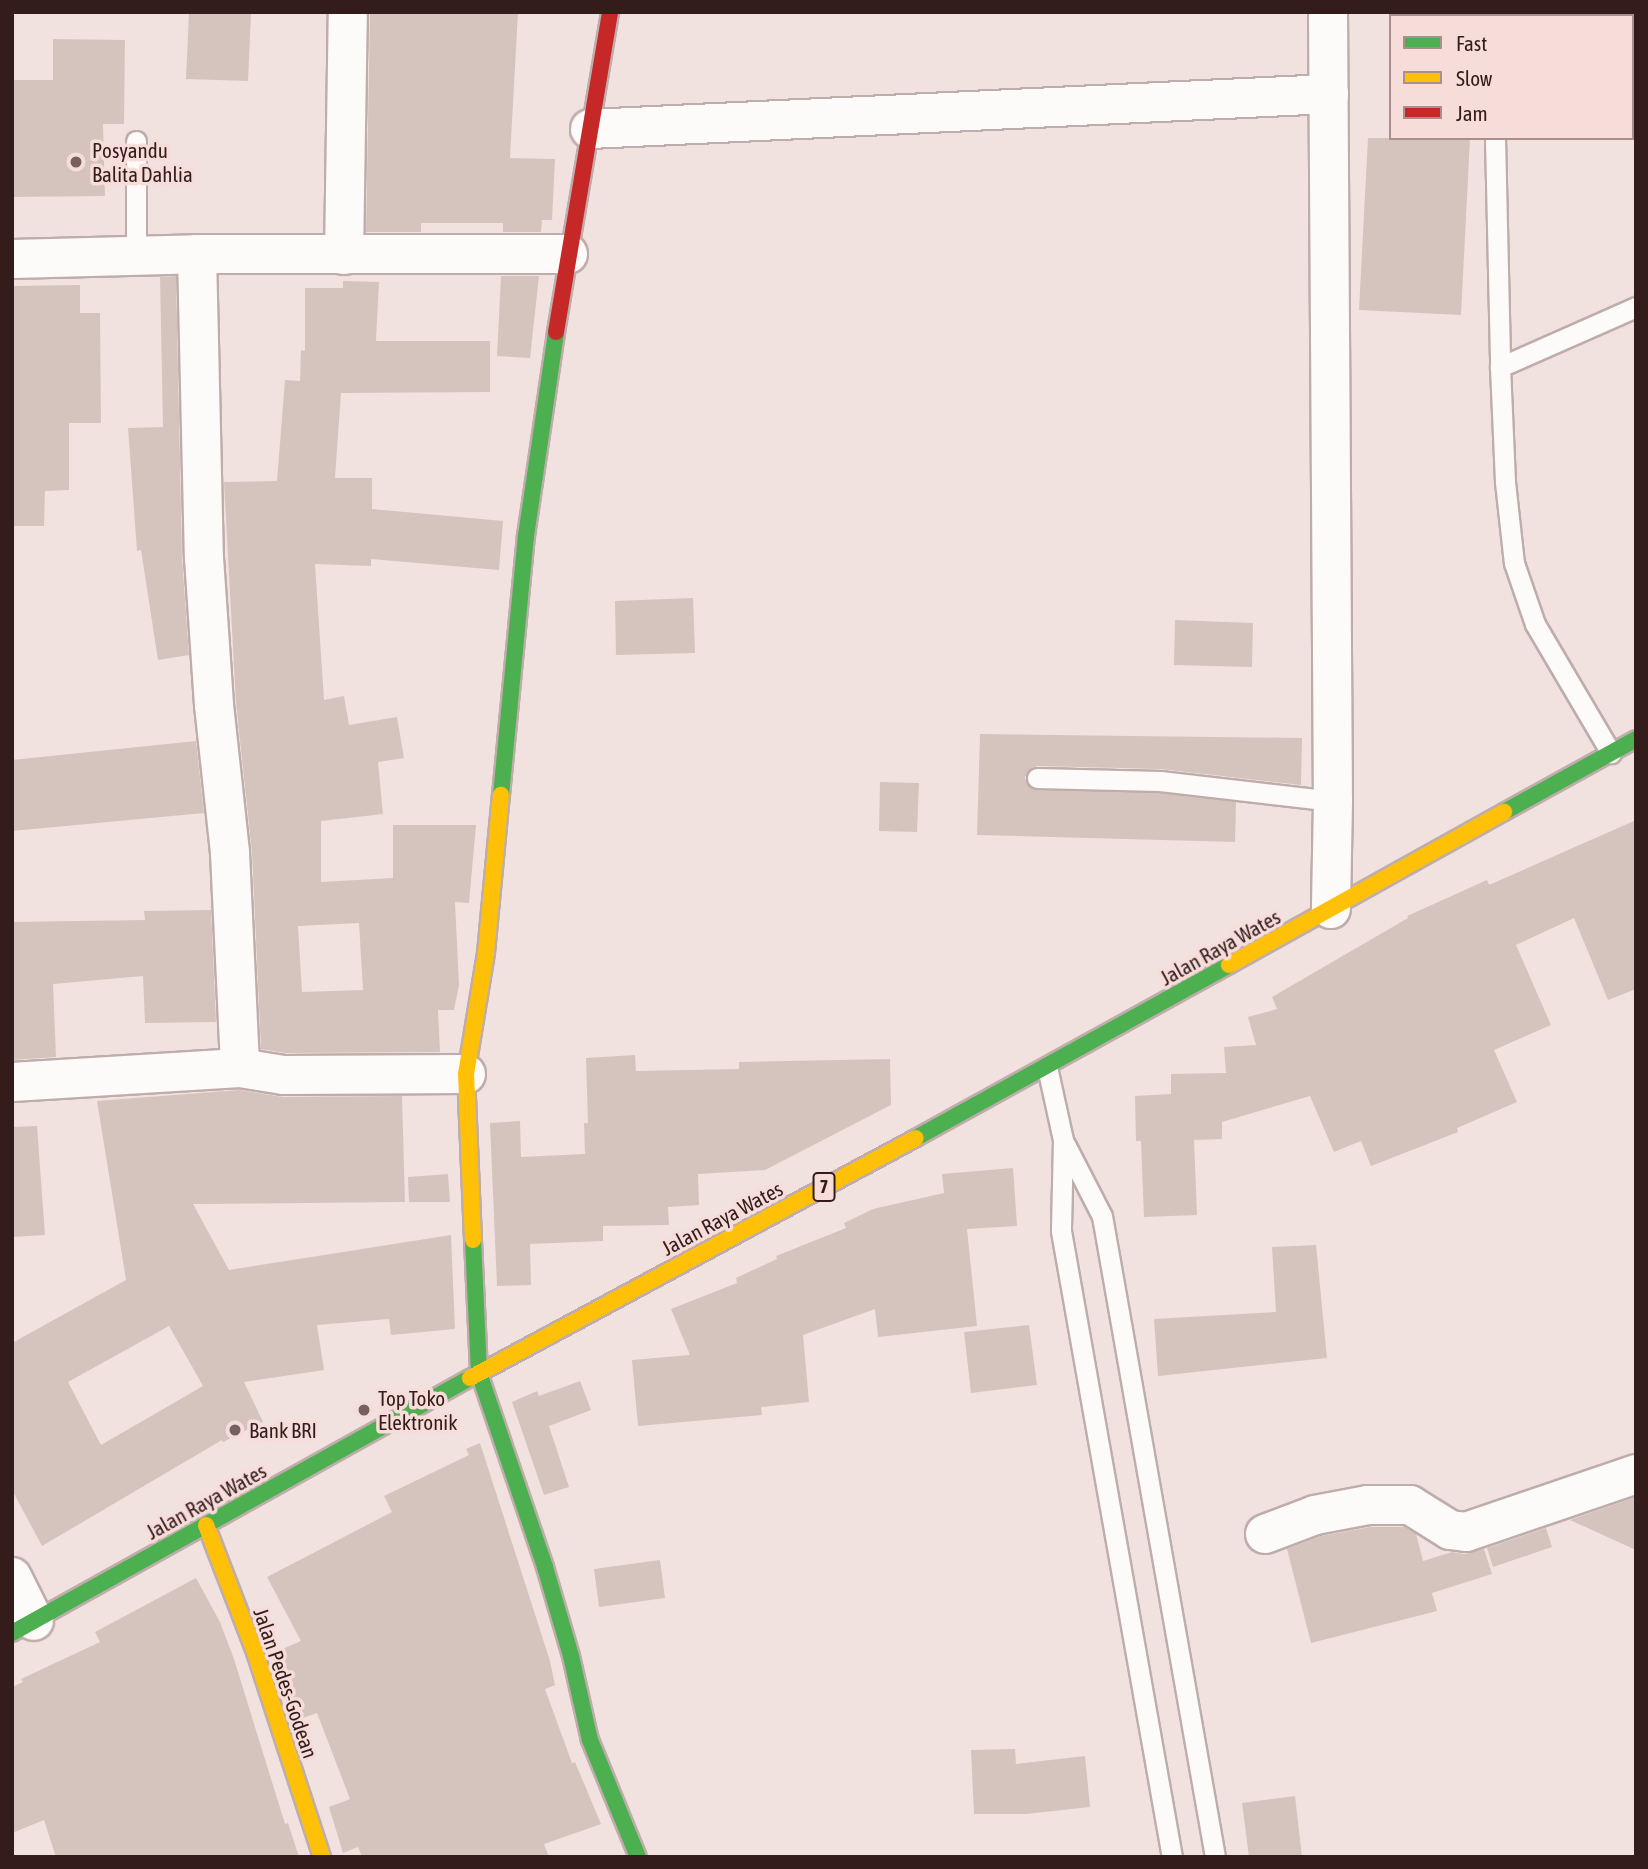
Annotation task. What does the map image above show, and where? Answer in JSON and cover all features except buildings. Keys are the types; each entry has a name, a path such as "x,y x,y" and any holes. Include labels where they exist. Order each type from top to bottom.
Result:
{"main road":[{"path":"610,12 568,254 526,536 486,953 466,1073 479,1373 545,1567 571,1656 590,1740 638,1857"},
{"name":"Jalan Raya Wates","path":"23,1627 479,1373 1047,1067 1636,739"},
{"name":"Jalan Pedes-Godean","path":"206,1525 255,1653 322,1857"}],"street":[{"path":"344,255 348,12"},
{"path":"1328,12 1334,801 1331,909"},
{"path":"590,129 1329,94"},
{"path":"12,259 197,254 568,254"},
{"path":"197,254 204,558 214,705 230,853 240,1068"},
{"path":"12,1082 240,1068 283,1075 466,1073"},
{"path":"1265,1534 1315,1515 1368,1505 1410,1505 1450,1530 1466,1532 1636,1474"},
{"path":"12,1577 23,1627"}],"lane":[{"path":"1495,140 1504,482 1514,563 1535,624 1611,753"},
{"path":"136,141 136,257"},
{"path":"1500,367 1636,307"},
{"path":"1037,778 1160,781 1334,801"},
{"path":"1047,1067 1063,1140 1060,1231 1172,1857"},
{"path":"1063,1140 1102,1216 1215,1857"}],"traffic: fast":[{"path":"501,795 526,536 556,332"},
{"path":"1504,812 1636,739"},
{"path":"916,1138 1229,965"},
{"path":"473,1240 479,1373 545,1567 571,1656 590,1740 638,1857"},
{"path":"12,1633 470,1378"}],"traffic: slow":[{"path":"473,1240 466,1074 486,953 501,795"},
{"path":"1229,965 1504,812"},
{"path":"470,1378 916,1138"},
{"path":"206,1525 255,1652 322,1857"}],"traffic: jam":[{"path":"556,332 610,12"}],"place":[{"name":"Posyandu Balita Dahlia","path":"76,162"},
{"name":"Top Toko Elektronik","path":"364,1410"},
{"name":"Bank BRI","path":"235,1430"}]}
